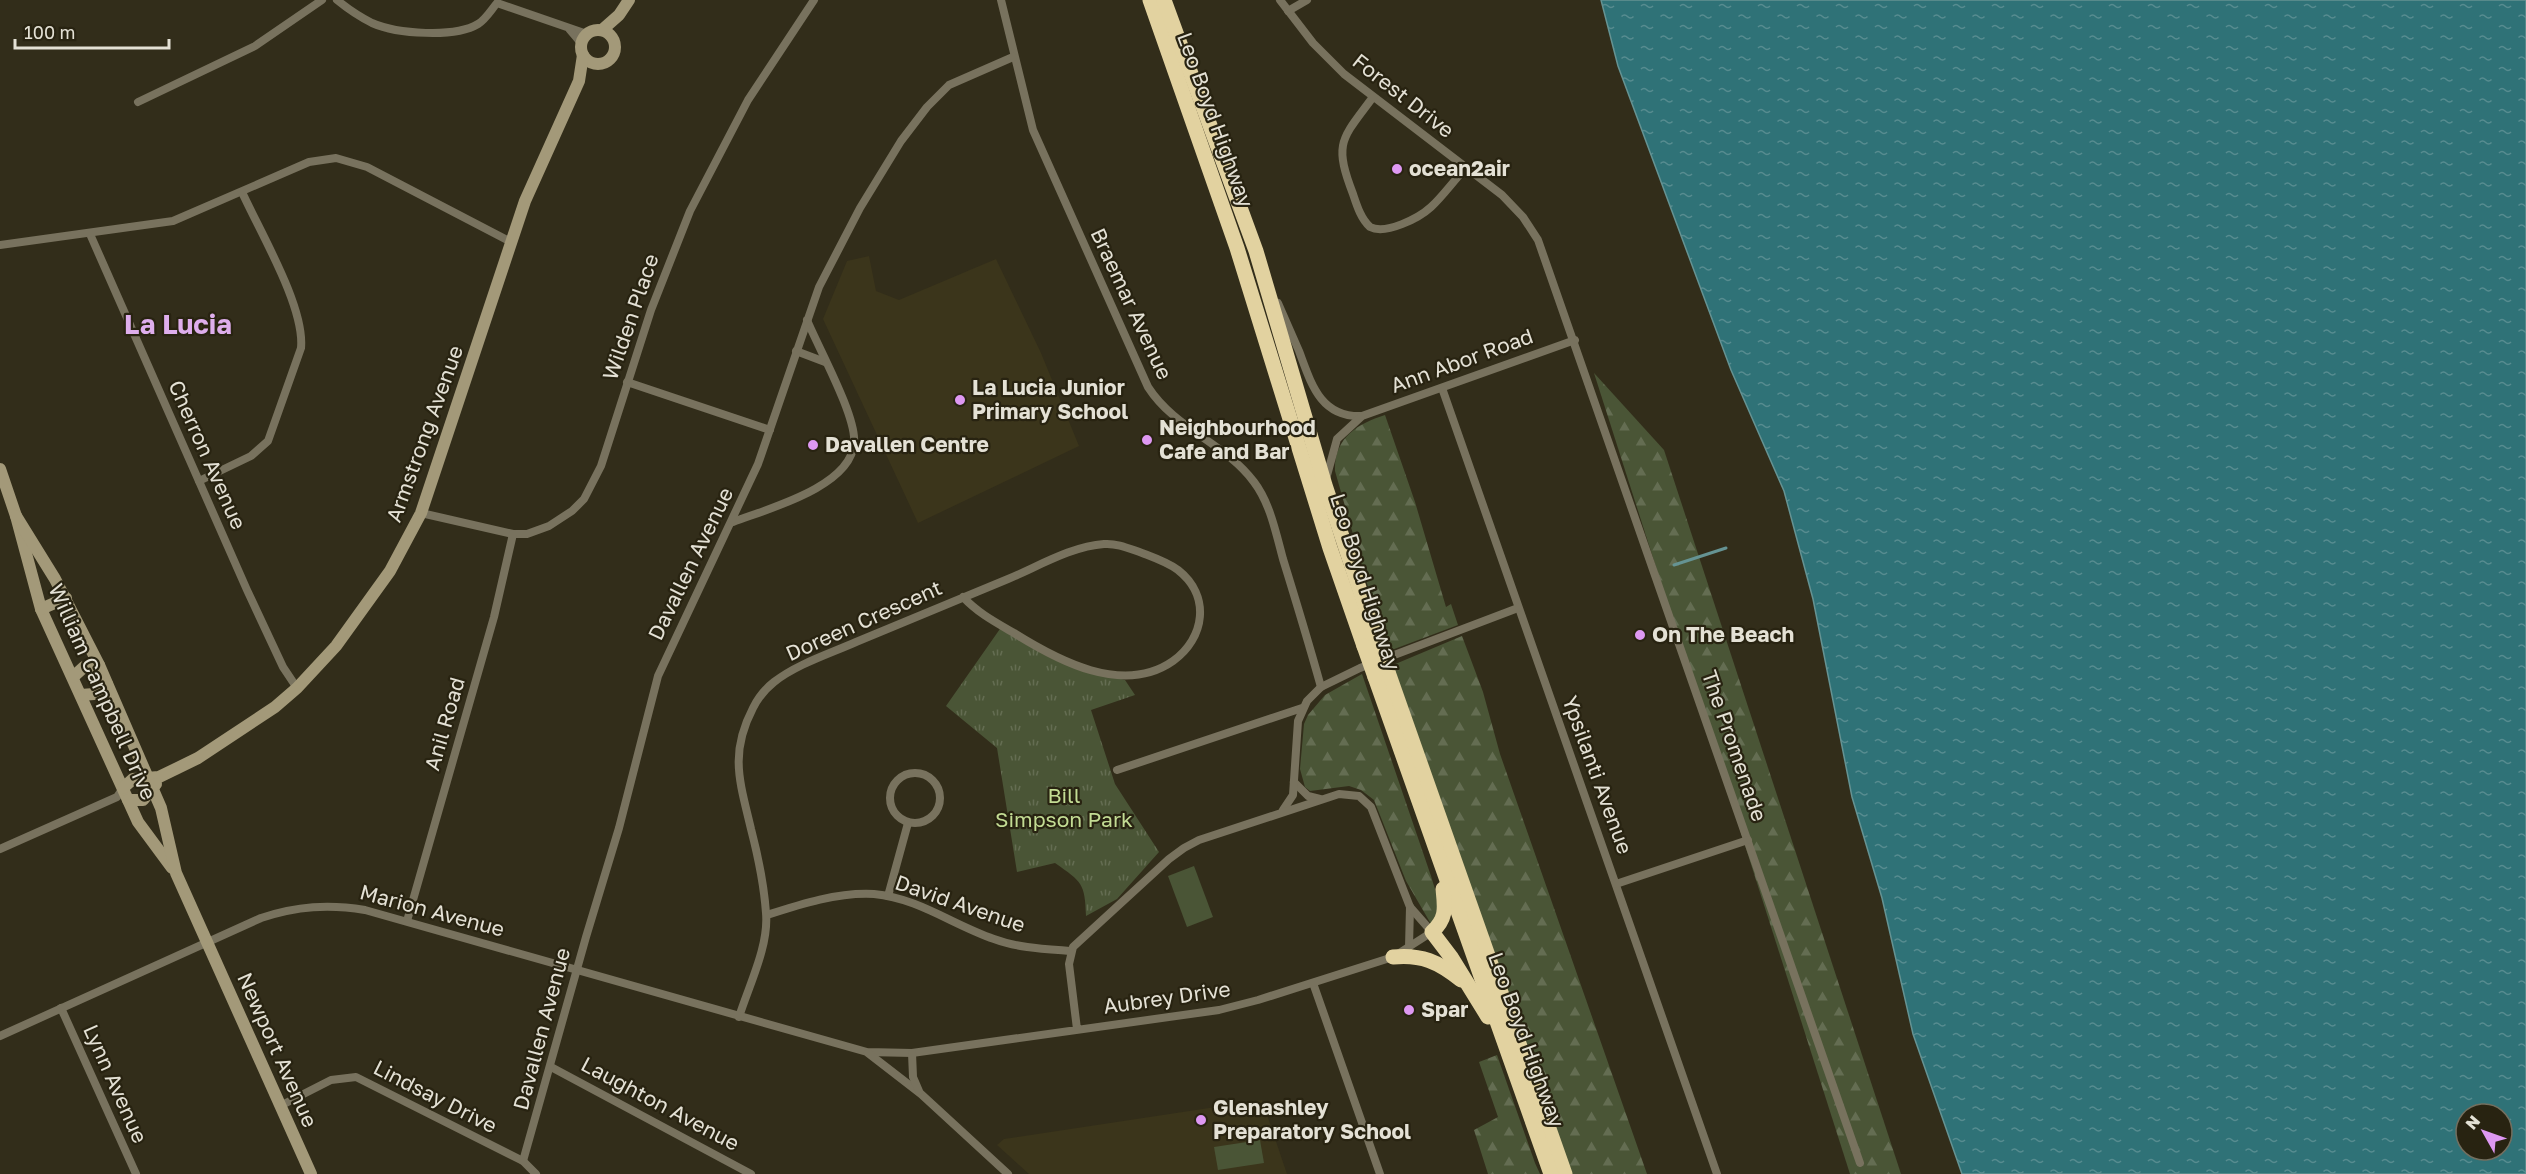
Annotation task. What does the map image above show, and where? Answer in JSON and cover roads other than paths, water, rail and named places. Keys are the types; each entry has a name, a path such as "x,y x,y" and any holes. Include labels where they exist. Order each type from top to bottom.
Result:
{"highway":[{"name":"Leo Boyd Highway","path":"1150,0 1237,248 1330,548 1371,645"},
{"name":"Leo Boyd Highway","path":"1164,0 1256,252 1371,645 1442,867 1551,1174"},
{"name":"Leo Boyd Highway","path":"1381,675 1565,1174"},
{"path":"1442,867 1445,913 1432,932 1480,1003 1516,1074"},
{"path":"1392,957 1413,955 1438,963 1461,980 1480,1003"}],"street":[{"path":"138,102 255,46 322,0"},
{"path":"337,0 374,24 419,32 471,27 484,20 495,1 542,17 569,30 584,44 590,62 600,64 613,56 619,15"},
{"path":"584,44 619,15 628,0"},
{"name":"Wilden Place","path":"421,513 513,534 527,534 549,526 572,511 584,499 601,466 667,267 711,167 748,99 814,0"},
{"name":"Braemar Avenue","path":"1001,0 1013,57 1033,130 1148,387 1168,412 1232,460 1254,482 1260,492 1276,533 1321,687"},
{"name":"Forest Drive","path":"1280,0 1327,59 1511,204 1532,229 1546,259 1575,340"},
{"path":"1288,11 1307,0"},
{"path":"602,30 614,39"},
{"name":"Armstrong Avenue","path":"154,781 229,740 297,688 336,645 375,595 402,551 421,513 534,176 579,81 584,44"},
{"name":"Davallen Avenue","path":"523,1161 586,937 620,828 658,676 733,522 770,430 819,287 860,208 902,141 927,107 955,82 1013,57"},
{"name":"Armstrong Avenue","path":"579,81 600,64"},
{"path":"1374,97 1347,132 1340,154 1360,212 1370,227 1382,230 1422,213 1466,168"},
{"path":"0,245 173,221 309,162 336,158 367,167 511,242"},
{"path":"199,481 251,456 268,441 301,348 302,336 296,309 242,192"},
{"name":"Cherron Avenue","path":"90,234 283,667 297,688"},
{"path":"1256,252 1313,388 1323,402 1335,412 1362,417"},
{"path":"733,522 814,489 836,476 849,460 854,443 852,425 807,320"},
{"name":"Ann Abor Road","path":"1325,485 1337,439 1362,417 1575,340"},
{"name":"The Promenade","path":"1575,340 1860,1163"},
{"path":"796,351 825,362"},
{"path":"627,382 770,430"},
{"name":"Ypsilanti Avenue","path":"1442,388 1717,1174"},
{"name":"William Campbell Drive","path":"0,470 16,516 41,609 73,676 122,795 138,822 176,873"},
{"name":"William Campbell Drive","path":"16,516 66,598 154,781 176,873 207,943"},
{"name":"Anil Road","path":"407,921 494,617 513,534"},
{"name":"Doreen Crescent","path":"739,1017 764,938 767,915 753,836 737,769 739,745 755,704 774,682 806,664 963,597 1085,548 1114,544 1165,562 1180,572 1197,593 1200,623 1191,643 1171,662 1143,672 1107,674 1068,663 1037,648 980,614 963,597"},
{"path":"41,609 66,598"},
{"path":"1280,813 1291,800 1296,730 1302,708 1321,687 1360,668 1518,608"},
{"path":"73,676 84,667 99,665"},
{"path":"81,695 94,694 107,684"},
{"path":"1117,770 1302,708"},
{"path":"922,774 937,786 940,805 928,821 908,823 893,811 890,792 902,776 922,774"},
{"path":"0,849 122,795 133,778 154,781 143,800 122,795"},
{"path":"1294,782 1308,795 1321,800"},
{"path":"1077,1029 1068,964 1071,951 1105,916 1184,848 1199,840 1346,793 1359,796 1371,807 1410,907 1432,932"},
{"path":"888,896 908,823"},
{"path":"1616,884 1748,840"},
{"name":"David Avenue","path":"767,915 836,897 888,896 922,906 997,940 1028,947 1071,951"},
{"name":"Marion Avenue","path":"0,1036 261,918 289,909 314,906 365,910 739,1017 867,1052 894,1055"},
{"path":"1409,947 1410,907"},
{"name":"Aubrey Drive","path":"894,1055 1219,1010 1392,957 1432,932"},
{"name":"Newport Avenue","path":"207,943 311,1174"},
{"path":"1313,983 1380,1174"},
{"name":"Lynn Avenue","path":"61,1008 136,1174"},
{"name":"Marion Avenue","path":"867,1052 921,1094 1008,1174"},
{"path":"912,1053 913,1077 921,1094"},
{"name":"Laughton Avenue","path":"551,1067 751,1174"},
{"name":"Lindsay Drive","path":"280,1106 331,1080 357,1077 523,1161 536,1174"}],"water":[{"path":"1601,0 2526,0 2526,1174 1962,1174 1913,1034 1882,898 1852,797 1813,599 1784,491 1731,370 1618,66"}],"waterway":[{"path":"1674,565 1726,548"}],"place":[{"name":"ocean2air","path":"1397,169"},
{"name":"La Lucia Junior Primary School","path":"960,400"},
{"name":"Neighbourhood Cafe and Bar","path":"1147,440"},
{"name":"Davallen Centre","path":"813,445"},
{"name":"On The Beach","path":"1640,635"},
{"name":"Spar","path":"1409,1010"},
{"name":"Glenashley Preparatory School","path":"1201,1120"}],"district":[{"name":"La Lucia","path":"178,325"}],"park label":[{"name":"Bill Simpson Park","path":"1064,808"}]}
